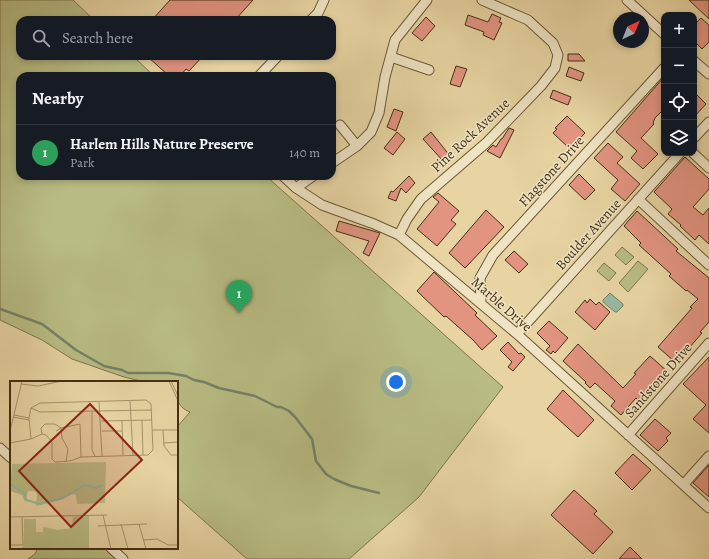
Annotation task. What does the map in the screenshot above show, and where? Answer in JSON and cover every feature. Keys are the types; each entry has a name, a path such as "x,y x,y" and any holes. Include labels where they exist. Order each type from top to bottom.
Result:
{"street":[{"path":"315,16 324,0"},
{"path":"336,160 357,146 371,132 379,113 385,77 395,40 427,0"},
{"name":"Pine Rock Avenue","path":"399,235 407,219 421,199 486,143 541,86 555,68 558,55 553,43 528,20 482,0"},
{"path":"627,0 661,31"},
{"path":"391,57 428,70"},
{"path":"263,72 274,60"},
{"path":"697,64 709,74"},
{"name":"Flagstone Drive","path":"480,303 480,278 493,256 661,71"},
{"path":"697,135 709,122"},
{"path":"340,125 357,146"},
{"name":"Boulder Avenue","path":"517,334 677,156"},
{"path":"695,156 709,168"},
{"name":"Marble Drive","path":"287,180 296,188 322,205 399,235 517,334 709,508"},
{"path":"296,188 308,180"},
{"path":"638,199 709,265"},
{"name":"Sandstone Drive","path":"628,435 709,343"},
{"path":"0,448 10,457"},
{"path":"684,484 709,456"},
{"path":"112,549 123,559"}],"green space":[{"path":"0,0 73,0 90,16 16,16 16,60 137,60 150,72 16,72 16,180 270,180 503,387 419,497 349,559 247,559 178,498 178,426 190,412 185,410 179,404 178,381 141,381 124,377 72,359 42,340 0,320"},
{"path":"622,247 634,257 626,265 615,255"},
{"path":"638,261 648,269 628,292 619,283"},
{"path":"604,263 616,273 609,281 597,271"},
{"path":"38,549 105,549 116,559 28,559 35,554"}],"shaded area":[{"path":"610,293 623,304 617,312 603,302 603,300"}],"building":[{"path":"170,0 253,0 239,16 156,16"},
{"path":"689,0 709,0 709,19"},
{"path":"492,14 501,18 499,22 502,23 494,40 483,35 484,32 465,25 468,15 488,22"},
{"path":"426,17 435,26 422,41 412,33"},
{"path":"701,18 709,25 709,42 702,49 697,44 697,22"},
{"path":"568,54 579,54 585,61 568,61"},
{"path":"151,60 199,60 189,71 186,69 183,72 165,72"},
{"path":"456,66 467,69 460,87 450,84"},
{"path":"569,67 584,73 581,81 566,76"},
{"path":"661,80 661,112 655,118 654,124 641,138 658,154 643,169 631,158 637,151 616,132"},
{"path":"553,90 571,97 568,105 550,98"},
{"path":"697,95 706,104 697,114"},
{"path":"394,109 403,112 396,131 387,127"},
{"path":"567,116 585,133 570,149 553,133 557,129 555,128"},
{"path":"509,128 514,130 500,158 487,151 493,145 496,147"},
{"path":"397,132 405,139 393,155 384,148"},
{"path":"431,132 450,156 444,162 423,139"},
{"path":"608,143 623,157 617,163 640,184 625,201 611,189 618,180 594,158"},
{"path":"685,157 709,179 709,189 693,207 703,215 709,208 709,244 699,235 695,240 680,226 681,225 668,214 672,209 654,192"},
{"path":"579,174 595,190 585,200 569,185"},
{"path":"409,176 415,183 406,193 401,188 396,201 388,198 391,191 393,192"},
{"path":"438,193 459,211 451,220 456,224 437,246 417,229 439,202 433,197"},
{"path":"486,210 504,227 465,268 449,253"},
{"path":"637,211 678,249 676,251 709,278 709,322 700,332 702,333 676,363 658,347 698,299 669,276 671,274 639,245 641,243 624,226"},
{"path":"339,221 380,233 369,256 363,253 369,241 336,231"},
{"path":"514,251 528,264 519,273 505,260"},
{"path":"434,272 477,313 475,315 497,336 482,350 473,340 446,316 444,317 417,291"},
{"path":"590,299 596,305 599,302 610,312 595,330 575,312 585,300 587,303"},
{"path":"549,321 568,338 555,353 553,351 551,354 546,350 550,346 537,333"},
{"path":"508,342 519,354 521,353 525,357 513,371 508,367 512,362 500,350"},
{"path":"578,344 623,388 636,374 634,373 650,356 668,372 640,402 636,398 621,415 611,406 615,401 595,383 590,388 585,383 586,382 563,361"},
{"path":"709,357 709,433 693,419 706,405 683,384"},
{"path":"563,390 594,420 578,437 547,409"},
{"path":"655,419 671,433 666,438 668,441 658,451 640,435"},
{"path":"633,454 651,470 632,490 615,473"},
{"path":"709,465 709,497 693,483"},
{"path":"574,490 597,511 594,514 613,532 593,554 551,515"},
{"path":"630,547 642,559 619,559"}],"waterway":[{"path":"0,309 42,324 76,350 104,366 128,373 168,373 186,376 219,388 255,396 277,407 281,407 289,411 296,418 312,439 316,461 326,474 351,486 379,493"}],"place":[{"name":"Harlem Hills Nature Preserve","path":"239,313"}]}
